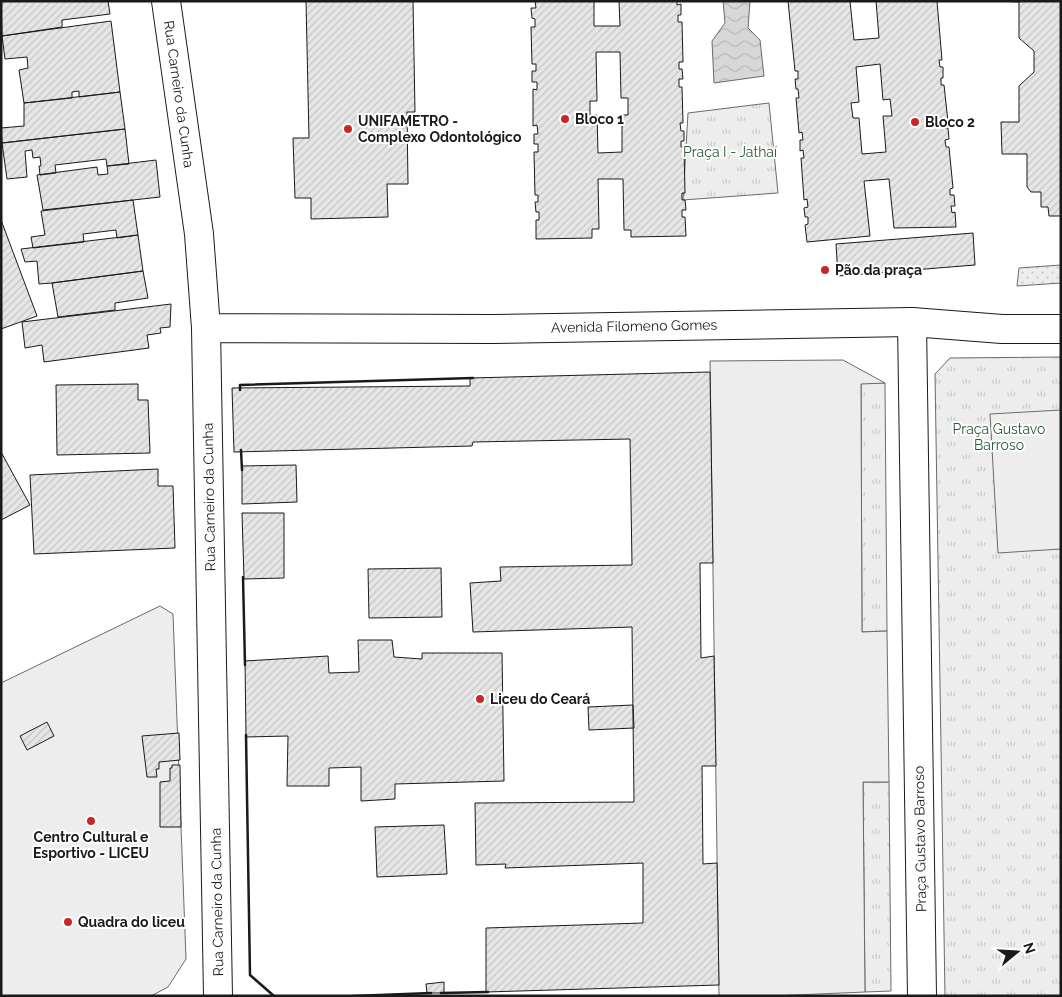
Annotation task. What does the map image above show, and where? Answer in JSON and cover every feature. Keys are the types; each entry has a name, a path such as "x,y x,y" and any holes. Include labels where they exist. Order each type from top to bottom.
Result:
{"street":[{"name":"Rua Carneiro da Cunha","path":"166,1 199,234 206,328 218,996"},
{"name":"Avenida Filomeno Gomes","path":"206,328 493,329 912,322 1002,329 1061,329"},
{"name":"Praça Gustavo Barroso","path":"912,322 922,996"}],"green space":[{"name":"Praça I - Jathaí","path":"769,103 778,193 683,200 688,113"},
{"path":"1061,265 1061,283 1017,286 1019,268"},
{"name":"Praça Gustavo Barroso","path":"1061,357 1061,996 945,996 935,374 950,358"},
{"path":"861,383 885,383 887,631 862,632"},
{"path":"863,782 889,782 891,991 865,992"}],"shaded area":[{"path":"843,360 885,383 861,384 862,632 887,631 889,782 863,782 865,992 719,996 710,361"},
{"path":"1061,410 1061,549 998,553 990,414"},
{"name":"Centro Cultural e Esportivo - LICEU","path":"160,606 173,614 186,959 168,987 151,996 1,996 1,683"}],"water":[{"path":"723,1 750,1 748,28 760,40 764,76 714,83 712,41 725,23"}],"building":[{"path":"1,1 108,1 110,14 62,20 62,27 2,36"},
{"path":"306,1 413,1 415,112 407,112 408,184 387,184 388,217 311,219 311,198 295,198 293,138 309,138"},
{"name":"Bloco 1","path":"535,1 594,1 594,26 620,26 619,1 677,1 677,5 681,4 681,15 678,15 678,22 682,22 683,62 679,62 679,69 682,69 683,79 679,79 679,87 682,87 683,123 680,123 681,131 684,131 684,141 681,141 681,147 684,147 685,193 682,193 682,200 685,200 686,210 682,210 682,217 685,217 686,236 631,237 631,230 624,230 623,179 598,179 599,229 592,229 592,238 536,239 536,220 539,220 539,212 536,212 535,202 538,202 538,195 535,195 534,152 538,152 538,144 534,144 534,134 538,134 537,125 533,126 533,89 537,90 537,82 532,82 532,71 536,71 536,64 532,64 531,27 535,27 535,19 532,18 531,8 536,8","holes":["596,52 620,52 621,98 628,98 628,115 622,115 622,152 598,153 597,115 590,115 590,101 597,101"]},
{"name":"Bloco 2","path":"788,1 850,1 854,40 879,38 876,1 937,1 942,60 939,60 940,67 943,67 941,85 944,85 948,122 944,122 945,128 948,128 949,139 945,140 946,147 949,147 953,188 950,189 950,195 954,195 955,206 951,206 952,213 955,212 956,227 894,228 889,179 864,181 870,236 807,242 805,225 808,224 808,217 805,217 804,208 808,207 807,199 804,200 801,158 804,158 803,150 800,151 800,140 803,140 802,132 799,133 796,98 799,98 795,79 798,79 798,71 795,71","holes":["880,64 883,100 890,99 892,116 883,116 886,152 862,154 859,118 853,118 851,103 859,102 856,67"]},
{"path":"999,1 1061,1 1061,216 1049,216 1048,207 1041,207 1041,192 1031,192 1027,187 1027,154 1002,154 1001,122 1019,122 1019,86 1034,72 1034,51 1019,38 1019,2"},
{"path":"111,21 120,92 79,97 79,91 72,92 72,98 24,103 19,70 28,68 27,57 5,59 2,36"},
{"path":"120,92 125,129 2,143 1,128 24,126 24,103"},
{"path":"125,129 129,164 107,166 106,159 55,165 56,173 40,175 40,157 33,158 32,150 25,151 27,177 7,179 2,143"},
{"path":"156,160 160,197 43,210 37,175 97,167 98,175 108,174 107,166"},
{"path":"133,200 138,235 117,238 116,230 83,234 84,242 33,248 31,237 45,235 41,211"},
{"path":"1,220 37,316 1,329"},
{"path":"973,233 975,265 838,276 836,244"},
{"path":"138,235 143,271 52,283 39,284 37,261 25,262 21,249"},
{"path":"143,271 148,298 115,303 115,310 58,317 52,283"},
{"path":"171,304 170,327 160,328 161,333 147,335 149,348 44,362 42,345 25,348 22,322"},
{"path":"710,372 713,563 700,563 701,658 714,656 716,766 702,766 703,864 717,863 719,985 486,992 486,928 643,923 643,863 505,868 506,864 476,865 475,803 634,802 632,627 473,632 470,583 501,581 500,567 632,565 630,439 473,442 472,446 234,452 232,388 470,386 470,378"},
{"path":"138,384 138,400 148,400 150,453 57,455 56,385"},
{"path":"1,452 30,505 1,520"},
{"path":"296,465 297,502 242,504 242,466"},
{"path":"158,469 158,486 173,486 175,548 34,554 30,475"},
{"path":"242,513 284,513 284,578 244,579"},
{"path":"441,568 442,617 369,618 368,569"},
{"path":"358,640 392,640 394,657 422,659 422,653 502,653 504,781 395,784 395,799 361,801 361,767 329,768 329,786 287,786 288,736 246,737 245,661 328,656 329,673 359,672"},
{"path":"633,705 634,728 589,730 588,707"},
{"path":"47,722 54,736 27,750 20,736"},
{"path":"179,733 180,760 159,762 159,769 156,769 157,777 147,777 142,736"},
{"path":"172,765 180,765 181,827 160,827 160,782 170,781 170,768 172,768"},
{"path":"444,825 447,874 377,877 375,827"},
{"path":"444,982 444,993 427,993 426,984"}],"wall":[{"path":"240,390 240,385 473,378"},
{"path":"241,450 242,470"},
{"path":"243,577 245,665"},
{"path":"246,735 250,975 274,996"},
{"path":"441,993 488,992"},
{"path":"353,996 431,993"}],"place":[{"name":"Bloco 1","path":"565,119"},
{"name":"Bloco 2","path":"915,122"},
{"name":"UNIFAMETRO - Complexo Odontológico","path":"348,129"},
{"name":"Pão da praça","path":"825,270"},
{"name":"Liceu do Ceará","path":"480,699"},
{"name":"Centro Cultural e Esportivo - LICEU","path":"91,821"},
{"name":"Quadra do liceu","path":"68,922"}]}
